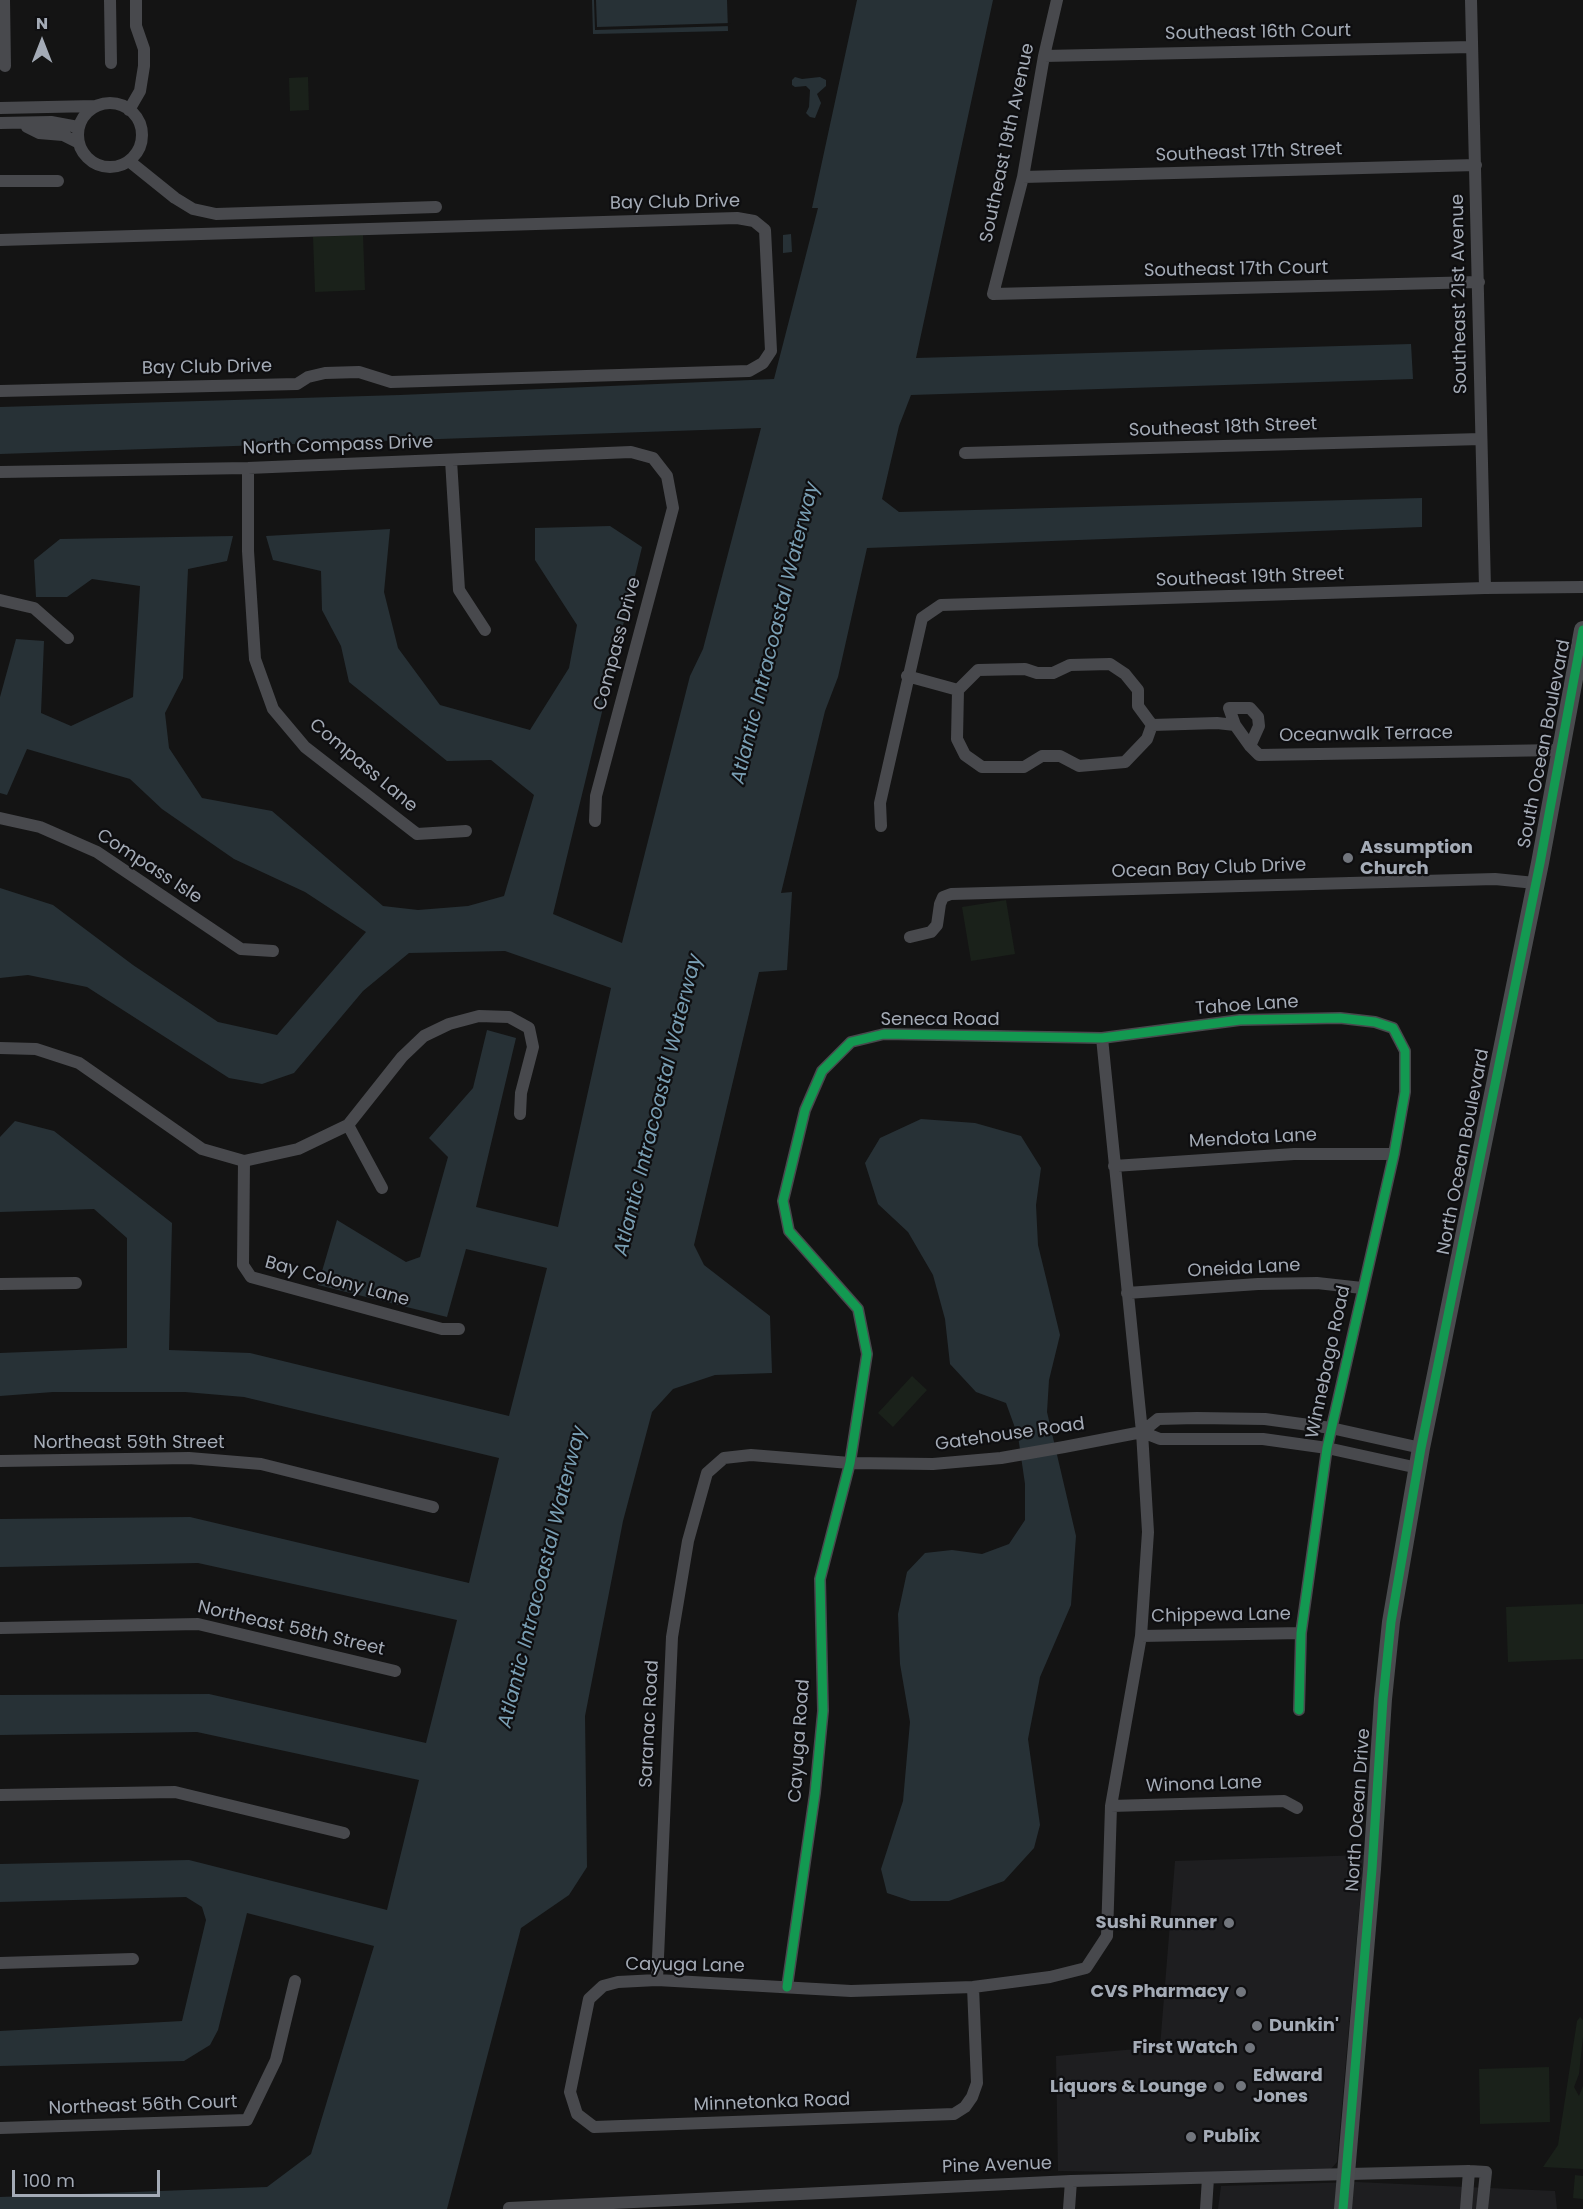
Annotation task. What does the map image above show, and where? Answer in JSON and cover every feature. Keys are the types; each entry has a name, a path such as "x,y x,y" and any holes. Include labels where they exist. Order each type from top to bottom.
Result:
{"main road":[{"name":"South Ocean Boulevard","path":"1540,863 1583,630"},
{"name":"North Ocean Boulevard","path":"1421,1448 1540,863"},
{"name":"North Ocean Drive","path":"1343,2209 1372,1869 1383,1699 1391,1622 1421,1448"}],"street":[{"path":"4,0 5,66"},
{"path":"110,0 111,63"},
{"path":"129,110 140,92 144,66 144,49 136,26 136,0"},
{"name":"Southeast 19th Avenue","path":"993,294 1023,177 1044,56 1057,0"},
{"name":"Southeast 21st Avenue","path":"1471,0 1485,588"},
{"name":"Southeast 16th Court","path":"1044,56 1472,47"},
{"path":"0,108 96,106 115,103 129,110 139,121 142,135 139,150 129,161 116,167 102,166 89,160 78,135 85,114 96,106"},
{"path":"44,107 44,122"},
{"path":"6,123 44,122 78,135"},
{"path":"6,123 27,127 58,128 78,135"},
{"path":"129,161 193,209 216,214 436,207"},
{"name":"Southeast 17th Street","path":"1023,177 1476,165"},
{"path":"0,182 58,181"},
{"name":"Bay Club Drive","path":"0,240 737,218 754,220 765,230 771,351 763,363 749,371 391,382 359,372 316,375 297,384 0,391"},
{"name":"Southeast 17th Court","path":"993,294 1479,282"},
{"name":"Southeast 18th Street","path":"965,453 1481,439"},
{"name":"North Compass Drive","path":"0,472 248,468 631,452 653,458 667,476"},
{"path":"451,460 459,590 485,630"},
{"name":"Compass Lane","path":"248,468 248,551 255,659 273,710 305,747 417,834 466,831"},
{"name":"Compass Drive","path":"594,821 596,796 673,508 667,476"},
{"name":"Southeast 19th Street","path":"907,676 922,618 941,605 1583,587"},
{"path":"0,600 34,608 68,638"},
{"path":"1110,664 1125,674 1138,690 1138,706 1152,725 1147,739 1125,762 1079,766 1060,756 1042,756 1024,767 982,767 965,755 957,740 958,690 978,670 1025,669 1037,673 1053,673 1070,665 1110,664"},
{"path":"881,826 880,802 907,676 958,690"},
{"path":"1229,708 1250,708 1258,717 1259,726 1250,746 1235,725 1229,708"},
{"path":"1152,725 1217,723 1235,725"},
{"name":"Oceanwalk Terrace","path":"1250,746 1259,755 1560,750"},
{"name":"Compass Isle","path":"0,818 40,827 97,852 241,949 273,951"},
{"name":"Ocean Bay Club Drive","path":"910,937 931,932 937,925 943,897 951,894 1495,879 1535,883"},
{"path":"0,1048 36,1049 79,1063 202,1149 244,1161 298,1149 348,1125 402,1057 424,1036 449,1024 479,1016 509,1017 529,1028 533,1047 521,1093 520,1114"},
{"name":"Tahoe Lane","path":"1102,1038 1240,1020 1340,1018 1375,1022 1394,1028"},
{"name":"Winnebago Road","path":"1299,1710 1301,1633 1330,1428 1394,1154 1405,1092 1405,1051 1394,1028"},
{"name":"Seneca Road","path":"850,1463 867,1354 858,1309 789,1231 783,1201 805,1110 822,1071 851,1042 884,1034 1102,1038"},
{"path":"787,1987 851,1990 973,1987 1050,1977 1086,1968 1107,1936 1111,1806 1142,1636 1148,1532 1143,1432 1102,1038"},
{"path":"348,1125 382,1188"},
{"name":"Mendota Lane","path":"1114,1166 1294,1154 1394,1154"},
{"name":"Bay Colony Lane","path":"244,1161 243,1265 251,1277 442,1329 459,1329"},
{"path":"0,1284 76,1283"},
{"name":"Oneida Lane","path":"1127,1293 1258,1284 1317,1283 1362,1288"},
{"name":"Gatehouse Road","path":"707,1473 724,1458 751,1455 850,1463 933,1464 1001,1458 1143,1432 1158,1419 1264,1419 1330,1428 1421,1448"},
{"name":"Gatehouse Road","path":"1143,1432 1160,1439 1263,1439 1327,1448 1418,1468"},
{"name":"Northeast 59th Street","path":"0,1461 189,1458 261,1464 433,1507"},
{"name":"Cayuga Road","path":"787,1987 815,1793 823,1711 820,1579 850,1463"},
{"name":"Saranac Road","path":"657,1980 672,1637 688,1541 707,1473"},
{"name":"Northeast 58th Street","path":"0,1628 198,1624 395,1671"},
{"name":"Chippewa Lane","path":"1142,1636 1301,1633"},
{"path":"0,1795 175,1792 344,1833"},
{"name":"Winona Lane","path":"1111,1806 1284,1801 1297,1808"},
{"path":"0,1963 133,1959"},
{"name":"Cayuga Lane","path":"589,1999 603,1986 618,1982 657,1980 787,1987"},
{"name":"Northeast 56th Court","path":"0,2128 247,2120 276,2060 295,1981"},
{"name":"Minnetonka Road","path":"589,1999 570,2092 577,2114 594,2127 954,2114 965,2107 977,2083 973,1987"},
{"path":"1466,2209 1468,2171"},
{"name":"Pine Avenue","path":"509,2208 1071,2181 1345,2176 1468,2171 1486,2172 1482,2209"},
{"path":"1206,2209 1208,2178"},
{"path":"1069,2209 1071,2181"}],"shaded area":[{"path":"308,77 309,110 290,111 289,78"},
{"path":"363,235 365,290 315,292 313,237"},
{"path":"1006,900 1015,954 971,961 962,907"},
{"path":"912,1376 927,1390 893,1427 878,1413"},
{"path":"1583,1604 1583,1659 1508,1662 1506,1607"},
{"path":"1364,1855 1337,2162 1331,2169 1203,2173 1058,2171 1056,2056 1160,2047 1175,1861"},
{"path":"1580,2017 1583,2020 1583,2037 1579,2074 1574,2087 1579,2096 1583,2086 1583,2169 1543,2167 1558,2145 1577,2021"},
{"path":"1549,2067 1550,2122 1480,2124 1479,2069"},
{"path":"1575,2175 1583,2176 1583,2199 1573,2198"},
{"path":"1356,2182 1555,2191 1557,2209 1218,2209 1221,2186"}],"water":[{"path":"592,0 727,0 728,31 593,34"},
{"name":"Atlantic Intracoastal Waterway","path":"857,0 993,0 916,358 1411,344 1413,379 911,395 899,426 882,499 899,512 1422,498 1422,527 867,548 838,677 825,711 781,893 792,892 787,970 759,972 694,1245 704,1265 770,1316 772,1373 715,1375 673,1389 652,1412 623,1521 585,1716 587,1867 569,1895 521,1928 447,2209 0,2209 0,2197 267,2187 311,2154 374,1946 247,1913 218,2030 210,2045 184,2061 0,2066 0,2031 182,2021 206,1920 202,1907 186,1897 0,1902 0,1864 189,1860 387,1910 419,1780 197,1732 0,1735 0,1695 209,1694 426,1743 457,1620 198,1563 0,1567 0,1519 190,1517 469,1583 499,1458 244,1397 185,1392 53,1392 0,1396 0,1353 127,1348 127,1238 94,1209 0,1212 0,1137 15,1121 54,1131 172,1223 169,1350 250,1353 509,1416 547,1268 466,1249 447,1317 318,1285 337,1220 406,1262 420,1257 448,1157 429,1138 473,1088 487,1030 516,1038 476,1207 558,1227 611,988 505,951 409,953 363,991 294,1073 262,1084 229,1078 87,987 28,975 0,978 0,888 53,905 133,965 218,1022 277,1035 366,932 305,892 234,859 162,809 130,779 27,749 7,795 0,793 0,697 16,639 44,641 41,713 71,726 133,697 140,586 92,579 67,597 36,597 34,560 60,539 233,536 227,561 188,569 183,678 165,713 169,748 202,798 272,811 383,906 418,910 468,906 504,896 534,795 491,760 447,761 349,682 341,646 322,610 321,571 273,560 266,536 390,529 384,592 398,648 440,705 530,730 569,668 577,625 535,560 535,528 610,526 642,547 553,914 622,943 690,676 703,649 761,428 0,454 0,407 400,395 774,379 818,208 812,208"},
{"path":"795,77 802,79 820,77 826,80 826,86 817,94 821,103 815,118 806,113 809,107 810,90 806,86 792,85"},
{"path":"791,234 792,252 783,253 783,235"},
{"path":"921,1119 975,1123 1021,1136 1041,1168 1036,1205 1038,1245 1060,1335 1049,1380 1047,1412 1076,1536 1071,1605 1040,1677 1028,1739 1040,1825 1034,1848 1004,1881 949,1901 911,1901 887,1893 881,1869 903,1801 910,1722 900,1664 898,1614 907,1572 925,1553 952,1550 982,1554 1009,1544 1025,1520 1025,1484 1018,1436 1006,1403 976,1392 950,1364 945,1319 933,1275 908,1232 878,1204 865,1163 880,1138"}],"pier":[{"path":"594,0 596,0 597,27 731,23 731,26 595,30"}],"cycle path":[{"path":"1343,2209 1391,1622 1421,1448 1540,863 1583,630"},
{"path":"787,1987 815,1793 823,1711 820,1579 850,1463 867,1354 858,1309 789,1231 783,1201 805,1110 822,1071 851,1042 884,1034 1102,1038 1240,1020 1340,1018 1375,1022 1393,1028 1405,1051 1405,1092 1394,1154 1327,1448 1301,1633 1299,1710"}],"place":[{"name":"Assumption Church","path":"1348,858"},
{"name":"Sushi Runner","path":"1229,1923"},
{"name":"CVS Pharmacy","path":"1241,1992"},
{"name":"Dunkin'","path":"1257,2026"},
{"name":"First Watch","path":"1250,2048"},
{"name":"Edward Jones","path":"1241,2086"},
{"name":"Liquors & Lounge","path":"1219,2087"},
{"name":"Publix","path":"1191,2137"}]}
